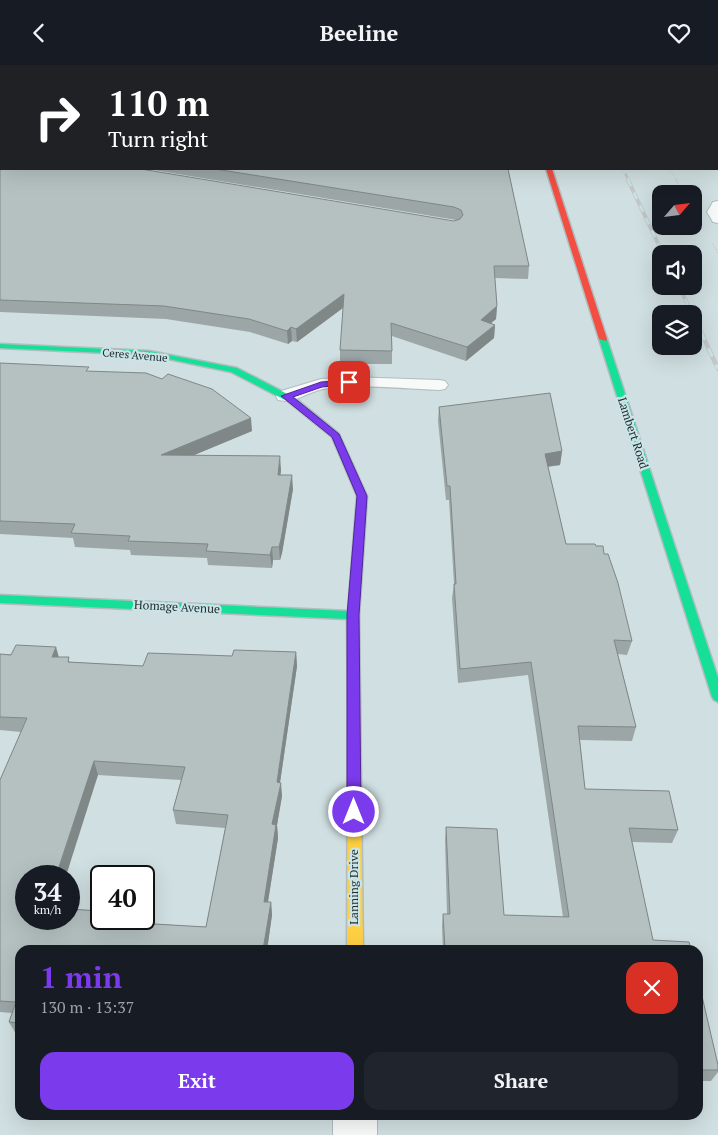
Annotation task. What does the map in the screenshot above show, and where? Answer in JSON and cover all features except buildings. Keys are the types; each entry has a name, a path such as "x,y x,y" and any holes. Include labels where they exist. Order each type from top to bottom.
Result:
{"street":[{"name":"Lambert Road","path":"549,170 718,697"},
{"name":"Ceres Avenue","path":"0,346 149,353 234,370 289,398"},
{"name":"Lanning Drive","path":"289,398 336,436 362,496 353,615 355,945"},
{"name":"Homage Avenue","path":"0,599 353,615"},
{"path":"355,1120 355,1135"}],"lane":[{"path":"718,205 714,212 718,219"},
{"path":"289,398 321,384 349,382 439,385"}],"path":[{"path":"671,170 679,185"}],"railway":[{"path":"624,170 629,181"},
{"path":"628,180 659,245"},
{"path":"683,295 688,305"},
{"path":"702,334 718,369"}],"traffic: fast":[{"path":"603,339 718,697"},
{"path":"0,346 149,353 234,370 292,400 336,436 362,496 353,615 354,702"},
{"path":"0,599 353,615"}],"traffic: slow":[{"path":"354,702 355,945"}],"traffic: jam":[{"path":"549,170 603,339"}],"route":[{"path":"349,382 321,384 285,396 336,436 362,496 353,615 354,812"}]}
